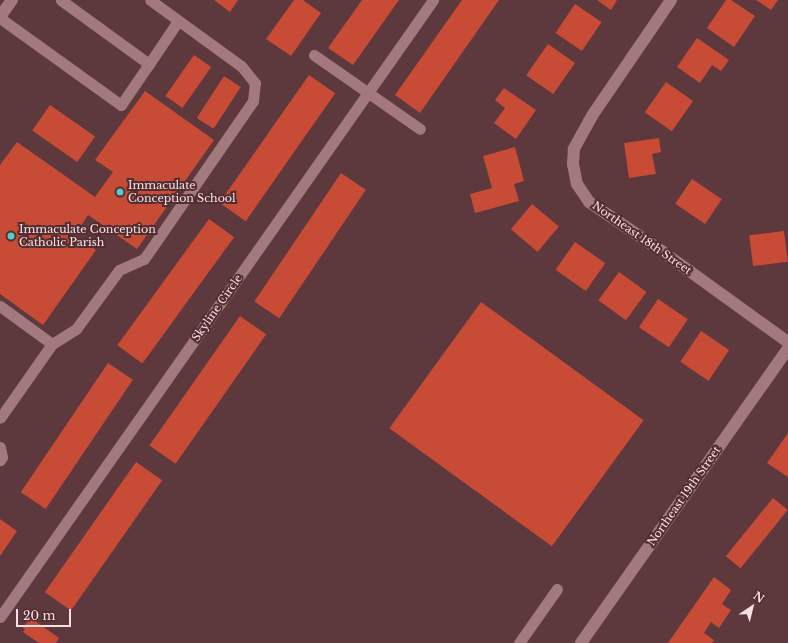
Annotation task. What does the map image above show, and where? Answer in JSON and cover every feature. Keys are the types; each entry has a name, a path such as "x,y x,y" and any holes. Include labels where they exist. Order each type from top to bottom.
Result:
{"street":[{"path":"0,18 12,0"},
{"name":"Northeast 18th Street","path":"671,0 592,116 574,149 572,164 577,184 589,202 788,342"},
{"name":"Northeast 19th Street","path":"581,643 788,349"}],"lane":[{"path":"61,0 149,64"},
{"path":"0,418 52,344 76,329 119,270 144,259 252,100 255,83 241,66 150,0"},
{"name":"Skyline Circle","path":"0,617 433,0"},
{"path":"0,18 121,105 178,21"},
{"path":"314,55 420,130"},
{"path":"0,307 52,344"},
{"path":"0,447 2,457 0,460"},
{"path":"519,643 557,590"}],"building":[{"path":"214,0 238,0 230,12"},
{"path":"294,0 303,0 321,13 291,56 266,39"},
{"path":"362,0 399,0 353,65 328,48"},
{"path":"462,0 499,0 420,113 395,95"},
{"path":"597,0 617,0 611,10"},
{"path":"726,0 731,0 755,16 734,47 707,28"},
{"path":"756,0 778,0 771,10"},
{"path":"575,4 602,22 582,51 555,33"},
{"path":"697,38 729,60 721,71 712,65 700,83 677,67"},
{"path":"548,44 575,63 553,94 526,75"},
{"path":"194,55 211,67 183,108 165,96"},
{"path":"309,75 335,93 246,221 220,203"},
{"path":"224,76 241,87 214,129 197,118"},
{"path":"666,82 693,101 672,131 645,112"},
{"path":"504,88 536,110 516,139 494,123 505,108 495,100"},
{"path":"145,91 214,140 137,249 88,215 75,235 96,250 43,325 0,294 0,165 17,142 95,197 113,172 95,160"},
{"path":"50,105 95,137 77,162 32,130"},
{"path":"659,138 661,152 652,154 656,174 629,178 624,143"},
{"path":"515,147 524,181 514,184 519,201 475,213 470,194 492,188 483,156"},
{"path":"341,173 366,190 279,318 254,302"},
{"path":"692,179 722,199 705,224 675,204"},
{"path":"532,204 559,226 538,252 511,229"},
{"path":"209,219 234,237 142,363 117,345"},
{"path":"784,231 788,262 753,266 749,235"},
{"path":"575,242 605,263 586,291 555,270"},
{"path":"619,272 647,292 626,320 598,300"},
{"path":"658,299 688,319 669,347 639,327"},
{"path":"481,302 644,420 552,546 389,428"},
{"path":"240,316 266,334 176,464 149,445"},
{"path":"701,331 729,350 708,381 680,362"},
{"path":"108,363 133,380 46,509 21,492"},
{"path":"788,433 788,477 767,463"},
{"path":"136,462 162,480 71,611 45,592"},
{"path":"773,498 788,510 741,568 726,556"},
{"path":"0,519 17,531 0,556"},
{"path":"714,577 731,590 722,604 731,610 719,628 711,622 704,633 714,640 712,643 668,643"},
{"path":"32,619 59,638 56,643 39,643 23,632 25,629 23,628 29,620 31,621"}],"place":[{"name":"Immaculate Conception School","path":"120,192"},
{"name":"Immaculate Conception Catholic Parish","path":"11,236"}]}
